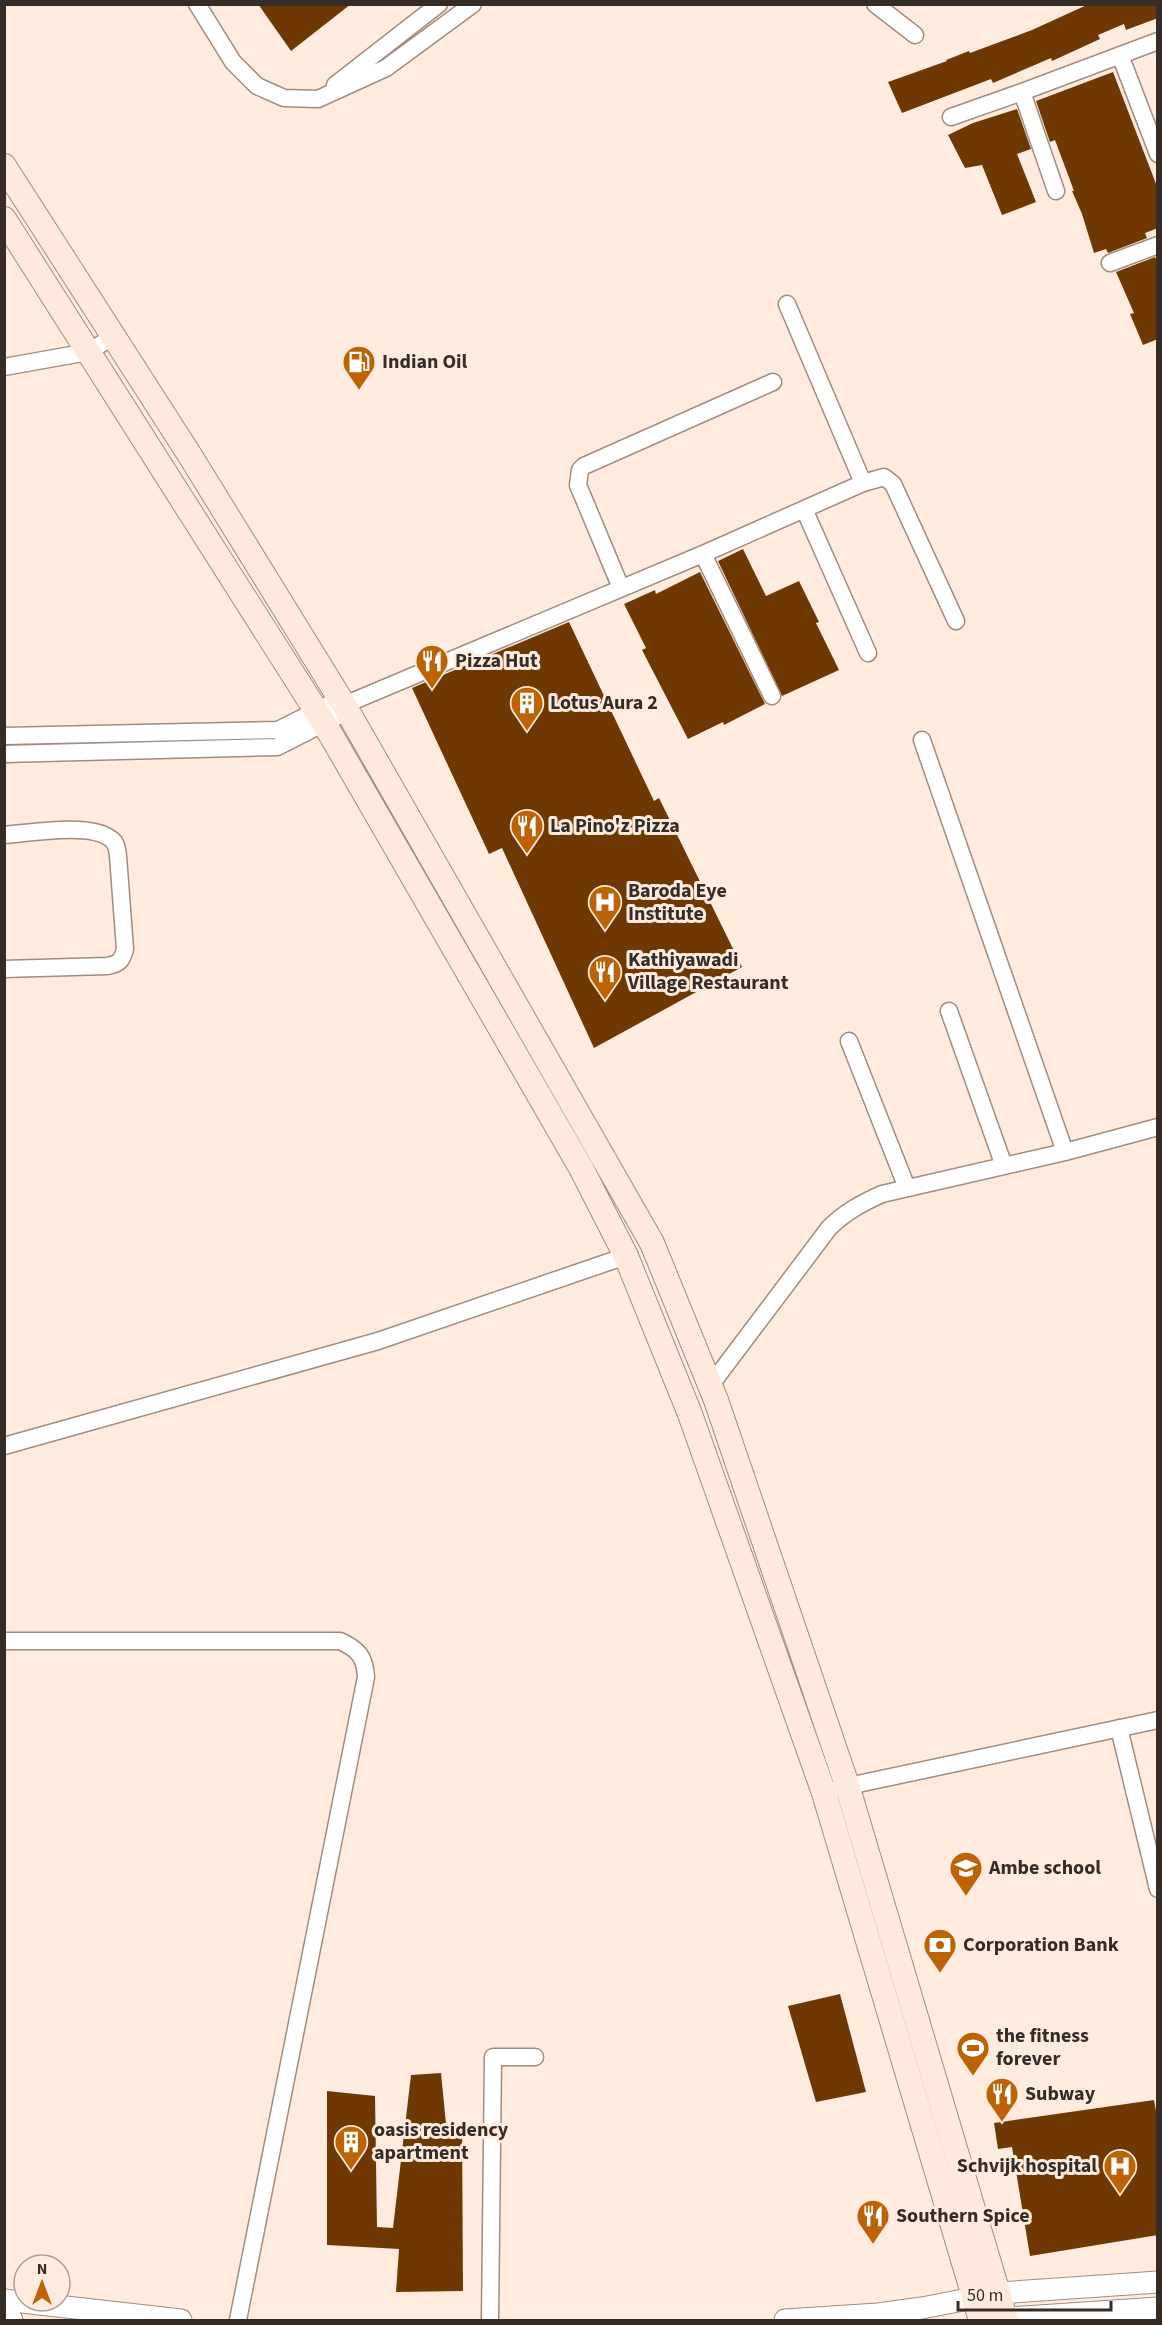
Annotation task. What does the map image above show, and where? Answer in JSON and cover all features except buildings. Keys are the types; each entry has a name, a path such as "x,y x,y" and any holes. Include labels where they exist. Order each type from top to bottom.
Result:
{"main road":[{"path":"4,166 114,336 344,705 652,1243 710,1386 847,1785 1006,2319"},
{"path":"4,219 320,717 580,1168 626,1256 690,1414 824,1793 978,2315"}],"street":[{"path":"197,4 233,62 257,86 284,98 318,99 386,68 473,4"},
{"path":"318,99 438,4"},
{"path":"875,4 915,35"},
{"path":"951,117 1158,41"},
{"path":"1120,55 1158,154"},
{"path":"1022,92 1056,191"},
{"path":"1110,262 1158,245"},
{"path":"787,304 863,483"},
{"path":"4,367 88,352 114,336"},
{"path":"621,588 578,485 580,470 584,466 773,382"},
{"path":"4,754 277,747 320,717 344,705 702,554 863,483 884,477 893,484 956,621"},
{"path":"804,509 868,653"},
{"path":"702,554 771,696"},
{"path":"4,736 278,730 320,717"},
{"path":"922,740 1065,1152"},
{"path":"4,835 87,830 112,839 117,847 125,948 123,959 118,964 107,966 4,969"},
{"path":"949,1011 1004,1166"},
{"path":"849,1041 907,1188"},
{"path":"710,1386 829,1228 842,1215 882,1194 1065,1152 1158,1126"},
{"path":"4,1446 378,1341 626,1256"},
{"path":"4,1641 339,1641 362,1655 366,1677 238,2320"},
{"path":"824,1793 847,1785 1158,1720"},
{"path":"1119,1728 1149,1820 1158,1889"},
{"path":"490,2320 493,2057 535,2056"},
{"path":"978,2315 999,2293 1158,2282"},
{"path":"4,2300 181,2320"},
{"path":"785,2320 878,2314 978,2315 1006,2319 1158,2308"},
{"path":"4,2320 12,2320"}],"place":[{"name":"Indian Oil","path":"359,391"},
{"name":"Pizza Hut","path":"432,690"},
{"name":"Lotus Aura 2","path":"527,732"},
{"name":"La Pino'z Pizza","path":"527,855"},
{"name":"Baroda Eye Institute","path":"605,931"},
{"name":"Kathiyawadi Village Restaurant","path":"605,1001"},
{"name":"Ambe school","path":"966,1897"},
{"name":"Corporation Bank","path":"940,1974"},
{"name":"the fitness forever","path":"973,2077"},
{"name":"Subway","path":"1002,2123"},
{"name":"oasis residency apartment","path":"351,2171"},
{"name":"Schvijk hospital","path":"1120,2195"},
{"name":"Southern Spice","path":"873,2245"}]}
